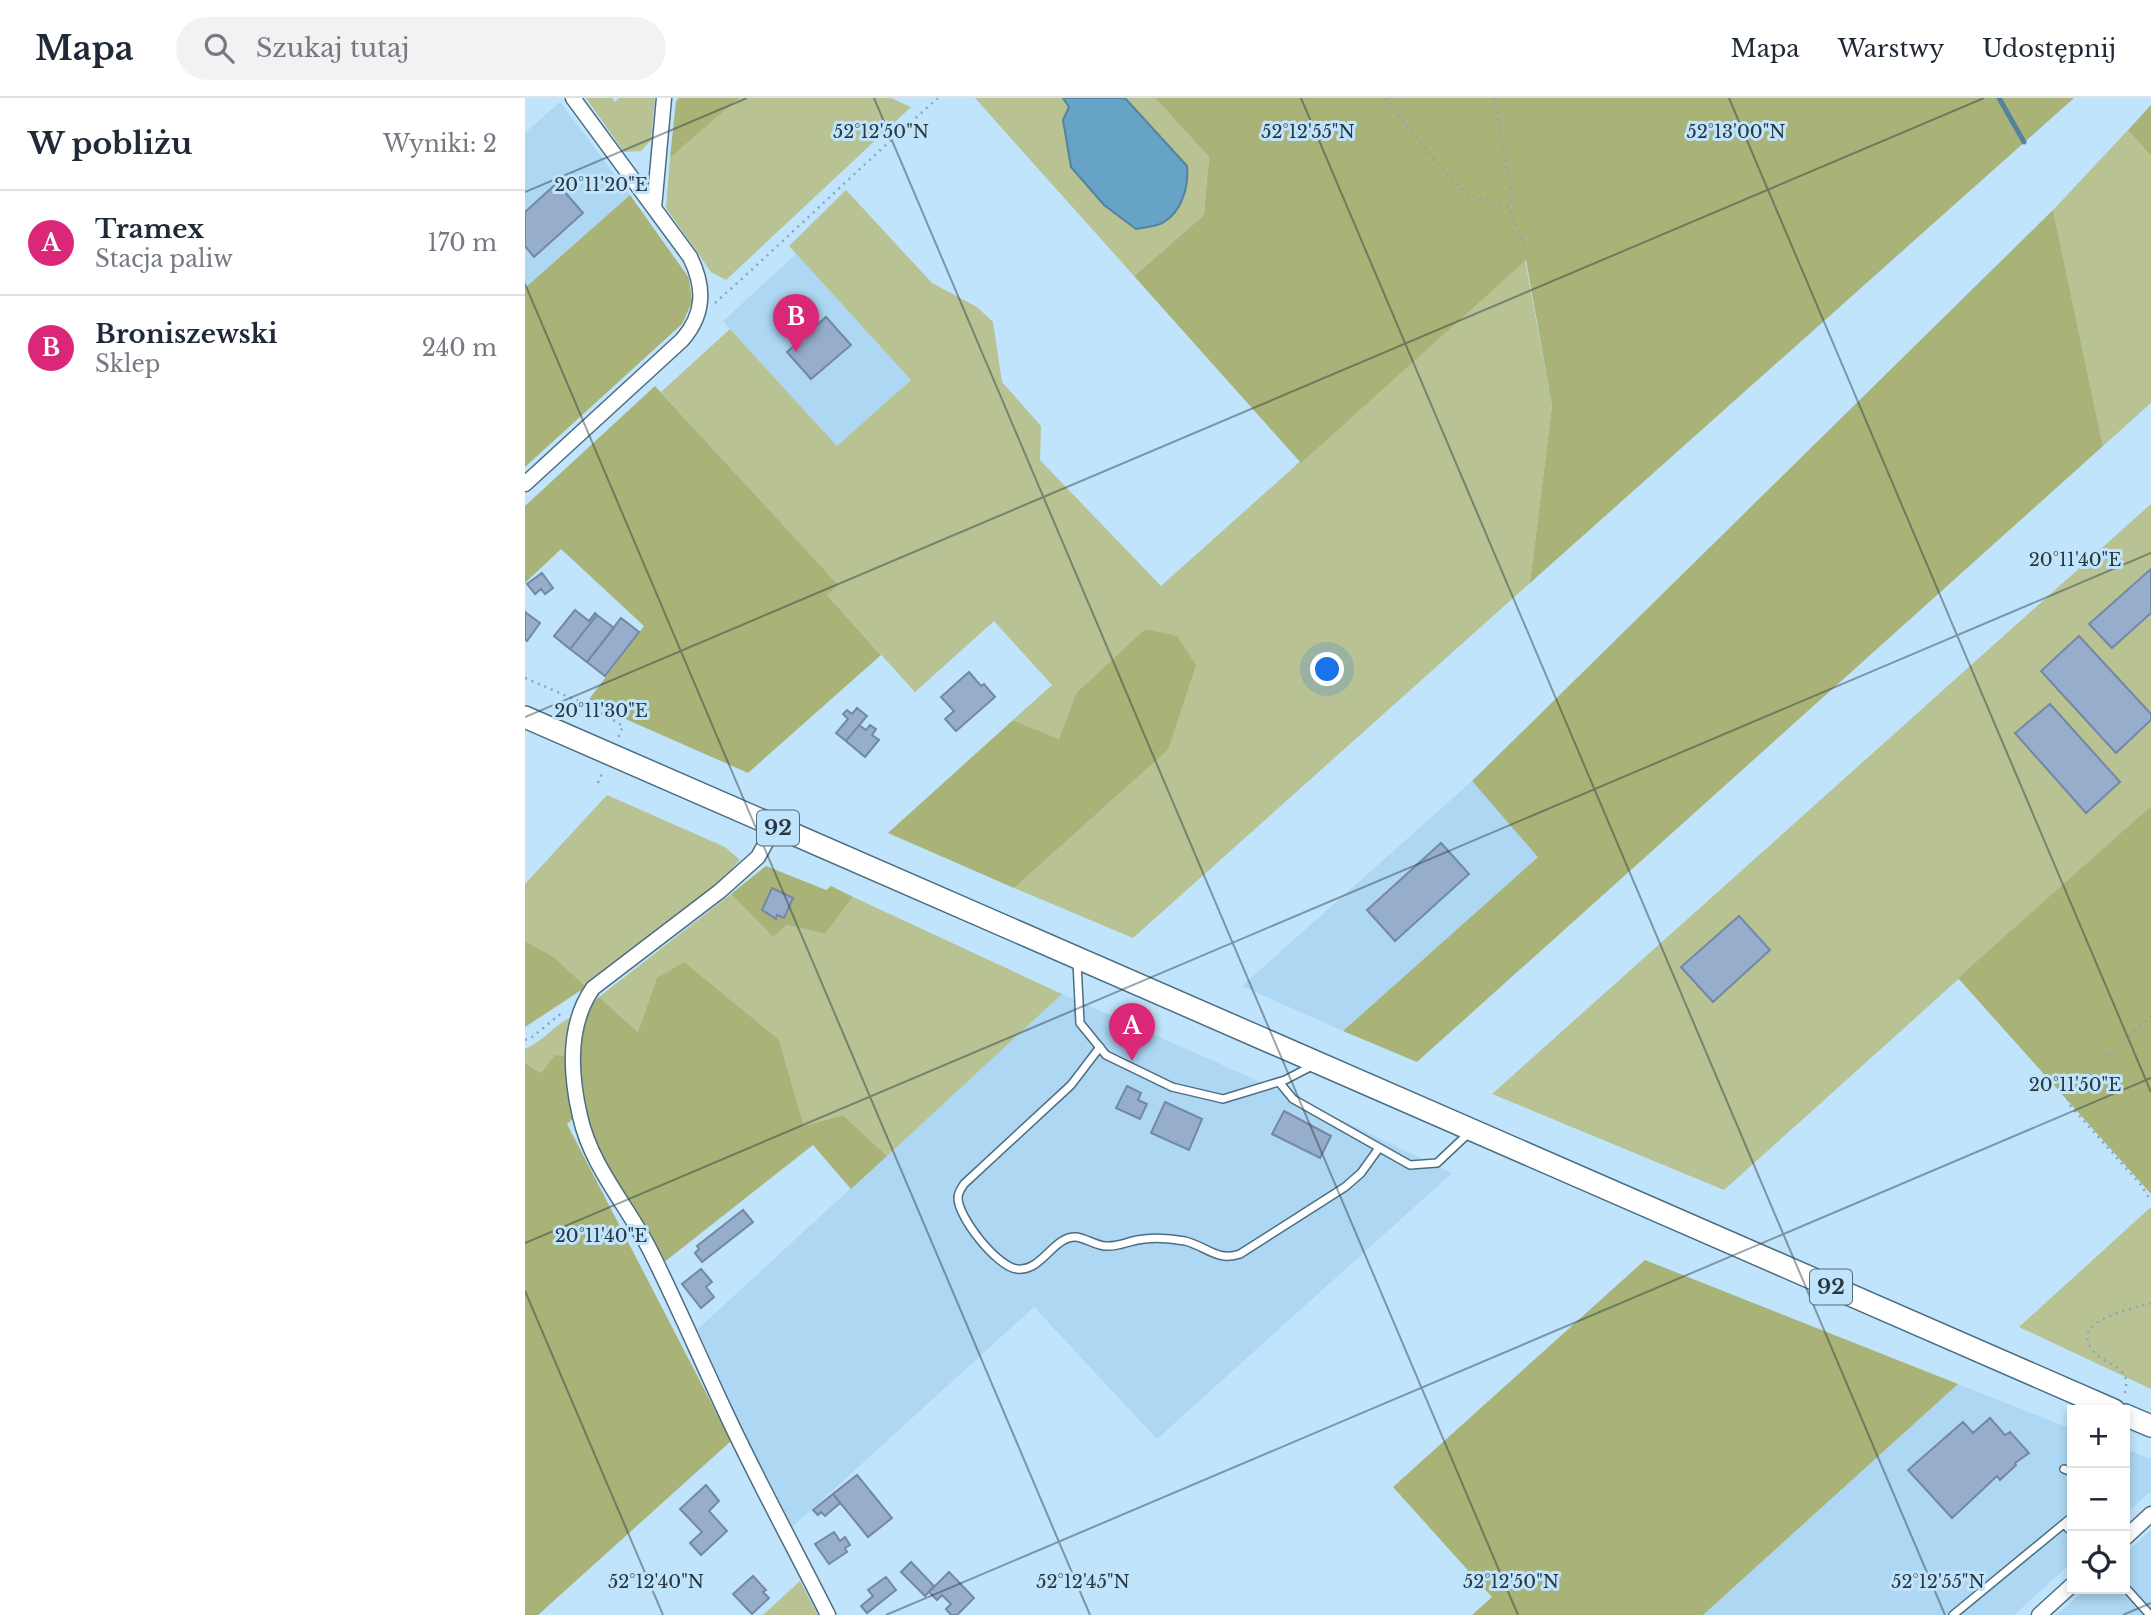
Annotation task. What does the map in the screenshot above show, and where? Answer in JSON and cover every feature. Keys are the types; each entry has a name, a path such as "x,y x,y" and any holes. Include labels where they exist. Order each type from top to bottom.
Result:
{"main road":[{"name":"92","path":"525,717 1472,1131 2114,1405"},
{"name":"92","path":"2130,1413 2151,1426"}],"street":[{"path":"525,484 682,340 697,319 702,296 697,271 690,257 573,98"},
{"path":"654,208 664,98"},
{"path":"775,826 758,857 720,891 593,988 576,1025 572,1054 574,1087 580,1119 594,1156 647,1245 690,1331 725,1410 828,1615"},
{"path":"2130,1533 2151,1514"},
{"path":"2039,1615 2067,1590"}],"lane":[{"path":"1077,958 1080,1023 1105,1055 1172,1087 1223,1099 1279,1082 1319,1063"},
{"path":"1100,1047 1071,1085 964,1184 958,1194 958,1202 968,1226 1004,1264 1015,1269 1035,1265 1068,1237 1078,1237 1103,1246 1162,1237 1189,1242 1218,1256 1230,1258 1345,1187 1361,1173 1379,1148"},
{"path":"1279,1082 1293,1099 1410,1165 1437,1163 1472,1131"},
{"path":"1953,1615 2067,1521"},
{"path":"2064,1524 2071,1531"},
{"path":"2130,1593 2150,1615"}],"path":[{"path":"697,319 938,98"},
{"path":"1385,98 1437,163 1468,195 1509,207"},
{"path":"1494,98 1512,194 1509,207 1524,246"},
{"path":"525,678 587,705 623,726 598,783"},
{"path":"525,1040 569,1008 582,1007"},
{"path":"2151,1016 2068,1093 2068,1103 2141,1185 2151,1201"},
{"path":"2122,1405 2126,1380 2122,1372 2095,1353 2089,1342 2089,1331 2094,1324 2116,1313 2151,1303"}],"shaded area":[{"path":"1063,98 1125,98 1187,166 1183,197 1170,217 1158,225 1136,229 1104,205 1071,167 1063,120 1069,107"},
{"path":"560,102 630,195 525,288 525,133"},
{"path":"796,254 911,380 837,446 723,321"},
{"path":"1472,781 1539,856 1343,1031 1242,986"},
{"path":"1062,994 1274,1088 1452,1173 1157,1439 1034,1307 790,1529 743,1436 698,1329"},
{"path":"1958,1384 2067,1427 2067,1567 2014,1615 1703,1615"},
{"path":"2130,1451 2151,1459 2151,1491 2130,1510"},
{"path":"2151,1530 2151,1615 2057,1615 2080,1594 2130,1594 2130,1549"}],"green space":[{"path":"586,98 612,98 615,102 619,98 655,98 651,140 641,151 624,152"},
{"path":"679,98 739,98 670,158 676,101"},
{"path":"739,98 891,98 911,107 726,280 711,272 666,208 670,158"},
{"path":"975,98 1063,98 1070,107 1063,120 1071,167 1187,166 1125,98 1155,98 1209,157 1204,215 1134,276"},
{"path":"1155,98 2074,98 1530,583 1552,406 1526,260 1301,463 1134,276 1204,215 1209,157"},
{"path":"2151,105 2151,156 2128,130"},
{"path":"2128,130 2151,156 2151,403 2103,446 2053,210"},
{"path":"846,190 932,283 977,307 993,322 1002,382 1041,426 1040,460 1161,586 1525,260 1552,406 1530,583 1133,938 1014,888 1168,750 1177,637 1145,629 1076,693 1059,739 1013,720 1052,685 994,621 915,692 827,595 837,585 661,392 730,329 837,446 911,380 789,246"},
{"path":"630,195 689,278 692,302 682,324 525,467 525,288"},
{"path":"2053,210 2103,446 1417,1062 1343,1031 1538,857 1472,781"},
{"path":"655,386 838,585 827,595 881,655 748,773 587,702 644,626 561,549 525,583 525,506"},
{"path":"2151,504 2151,806 1724,1190 1492,1094"},
{"path":"1145,629 1177,636 1196,665 1168,750 1014,888 888,833 1013,720 1059,739 1076,693"},
{"path":"607,795 725,847 740,860 711,891 586,987 554,957 525,941 525,884"},
{"path":"2151,806 2151,1194 1958,978"},
{"path":"766,866 826,890 831,886 853,897 825,934 787,925 773,937 731,894"},
{"path":"731,894 773,937 787,925 825,934 853,897 1062,994 887,1156 843,1115 804,1126 779,1040 657,979 638,1032 599,997"},
{"path":"525,941 554,957 586,987 525,1027"},
{"path":"684,962 779,1040 804,1126 843,1115 887,1156 851,1189 813,1145 663,1263 609,1175 589,1133 580,1080 579,1035 589,1006 599,997 638,1032 657,978"},
{"path":"573,1016 568,1057 541,1073 525,1063 525,1049"},
{"path":"555,1055 568,1057 575,1117 567,1124 731,1441 538,1615 525,1615 525,1063 541,1073"},
{"path":"2151,1207 2151,1389 2019,1327"},
{"path":"1645,1260 1958,1384 1703,1615 1472,1615 1492,1597 1393,1487"},
{"path":"800,1581 818,1615 763,1615"}],"building":[{"path":"557,183 583,213 534,257 525,246 525,212"},
{"path":"826,317 851,345 811,379 787,352"},
{"path":"2151,569 2151,613 2112,648 2089,624"},
{"path":"542,573 553,588 545,594 541,589 535,594 527,584"},
{"path":"575,610 589,621 595,613 597,615 570,649 554,636"},
{"path":"525,612 540,623 527,641 525,640"},
{"path":"597,615 614,628 587,662 570,649"},
{"path":"621,618 639,632 605,676 587,662"},
{"path":"2079,636 2151,714 2151,720 2116,753 2041,671"},
{"path":"969,672 995,697 956,731 945,719 954,711 941,697"},
{"path":"2050,704 2120,782 2086,813 2015,733"},
{"path":"857,708 867,716 846,741 836,733 848,719 843,714 847,710 852,714"},
{"path":"859,725 866,730 870,725 876,729 872,735 879,740 865,757 846,741"},
{"path":"1441,843 1469,874 1395,941 1367,910"},
{"path":"772,888 793,898 784,918 777,915 776,919 762,910"},
{"path":"1739,916 1770,950 1713,1002 1681,967"},
{"path":"1127,1086 1141,1093 1138,1100 1147,1104 1140,1119 1116,1108"},
{"path":"1165,1102 1202,1119 1189,1150 1151,1133"},
{"path":"1284,1111 1331,1136 1320,1158 1272,1134"},
{"path":"743,1210 753,1222 702,1262 695,1253 699,1249 697,1246"},
{"path":"701,1269 712,1282 706,1287 714,1297 701,1308 682,1284"},
{"path":"1990,1418 2005,1435 2010,1432 2029,1453 2015,1463 2000,1480 1997,1476 1952,1518 1908,1470 1963,1422 1973,1433"},
{"path":"857,1475 892,1518 868,1537 833,1494"},
{"path":"706,1485 719,1501 709,1511 727,1531 701,1555 690,1543 702,1532 680,1509"},
{"path":"833,1494 840,1503 825,1516 821,1512 818,1515 813,1510"},
{"path":"834,1532 840,1541 845,1537 850,1545 845,1548 847,1552 829,1564 815,1544"},
{"path":"911,1562 934,1586 925,1596 901,1572"},
{"path":"949,1572 974,1598 957,1615 951,1615 946,1609 951,1604 942,1595 937,1600 929,1592"},
{"path":"753,1576 766,1590 763,1592 769,1598 752,1614 733,1594"},
{"path":"886,1577 896,1590 867,1613 861,1606 873,1596 868,1590"}],"waterway":[{"path":"1999,98 2024,142"}],"place":[{"name":"Broniszewski","path":"796,352"},
{"name":"Tramex","path":"1132,1061"}]}
